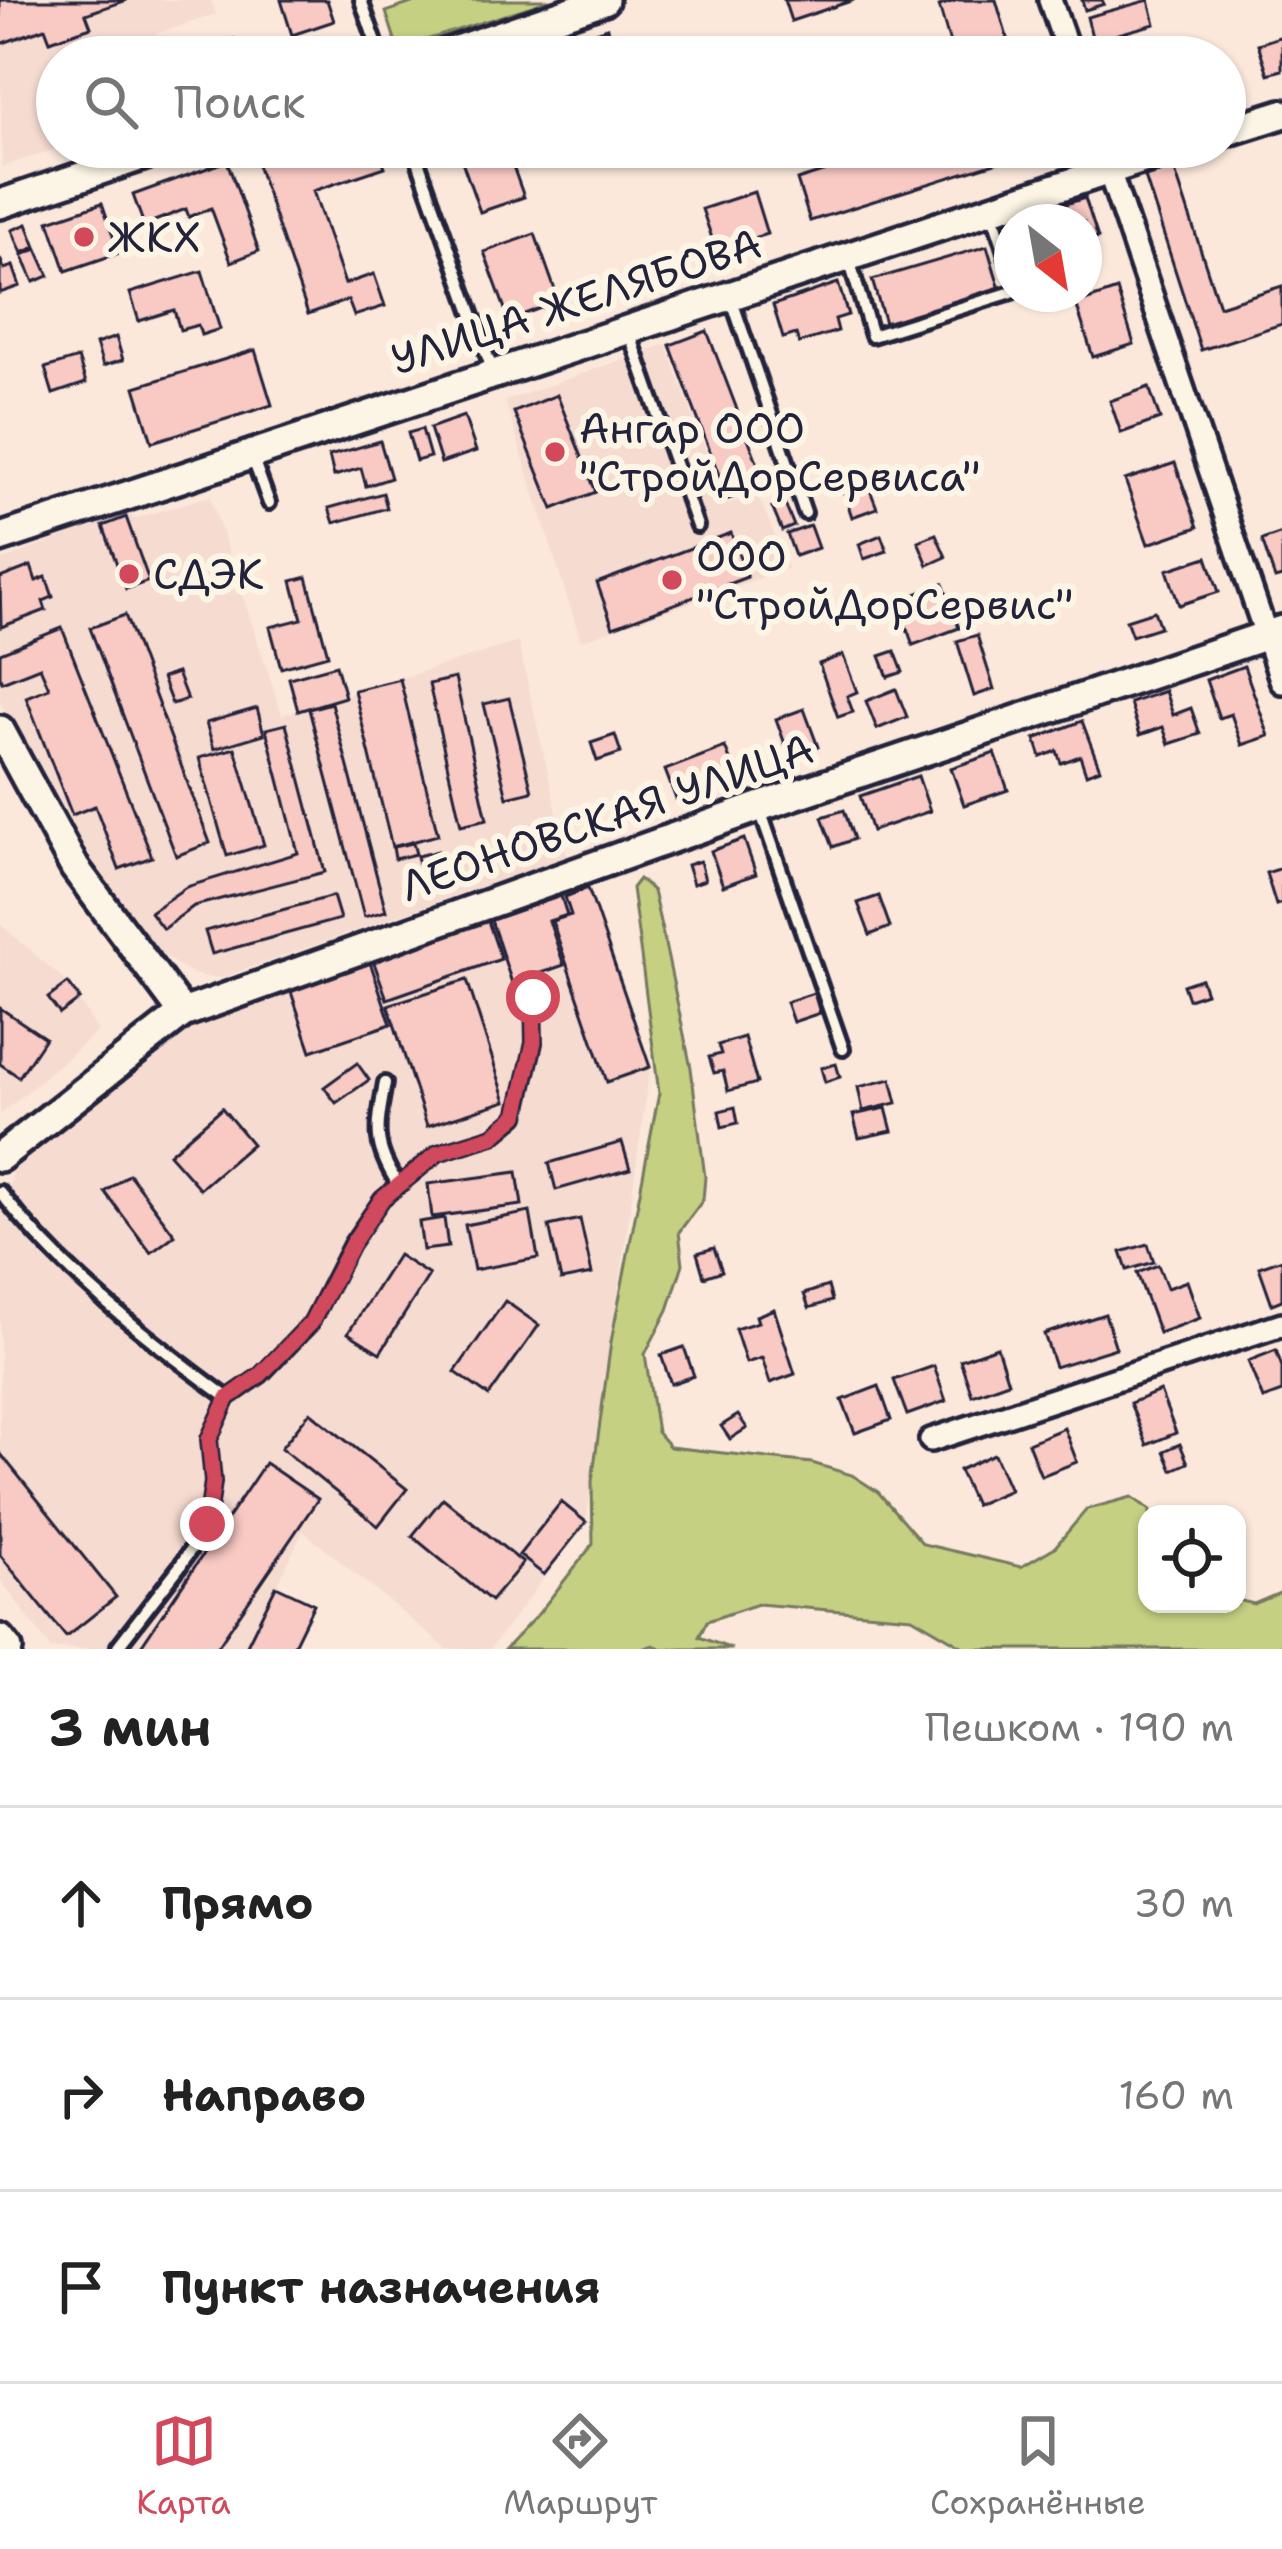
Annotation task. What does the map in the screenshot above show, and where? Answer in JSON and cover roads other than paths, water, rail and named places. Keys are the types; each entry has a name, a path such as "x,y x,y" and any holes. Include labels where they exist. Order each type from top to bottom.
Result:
{"street":[{"path":"498,36 604,0"},
{"path":"1050,0 1063,36"},
{"path":"1246,125 1282,114"},
{"path":"0,204 107,168"},
{"name":"УЛИЦА ЖЕЛЯБОВА","path":"0,538 991,209 1083,168"},
{"path":"1109,168 1274,633 1282,682"},
{"name":"ЛЕОНОВСКАЯ УЛИЦА","path":"0,1157 183,1013 759,807 1274,633"},
{"path":"0,730 75,868 183,1013"},
{"path":"931,1440 1282,1324"},
{"path":"0,1639 8,1649"}],"lane":[{"path":"361,0 374,36"},
{"path":"420,168 493,372"},
{"path":"991,209 994,218"},
{"path":"848,256 872,336 994,298"},
{"path":"730,295 805,513"},
{"path":"628,329 697,526"},
{"path":"251,452 269,503"},
{"path":"759,807 842,1049"},
{"path":"118,1646 207,1524 213,1482 209,1439 228,1398 260,1375 311,1323 352,1244 382,1199 438,1153 493,1136 517,1115 534,1042 533,997"},
{"path":"385,1083 376,1131 382,1158 398,1184"},
{"path":"0,1192 28,1228 119,1316 228,1398"}],"place":[{"name":"ЖКХ","path":"84,237"},
{"name":"Ангар ООО \"СтройДорСервиса\"","path":"555,452"},
{"name":"СДЭК","path":"129,574"},
{"name":"ООО \"СтройДорСервис\"","path":"672,580"}]}
